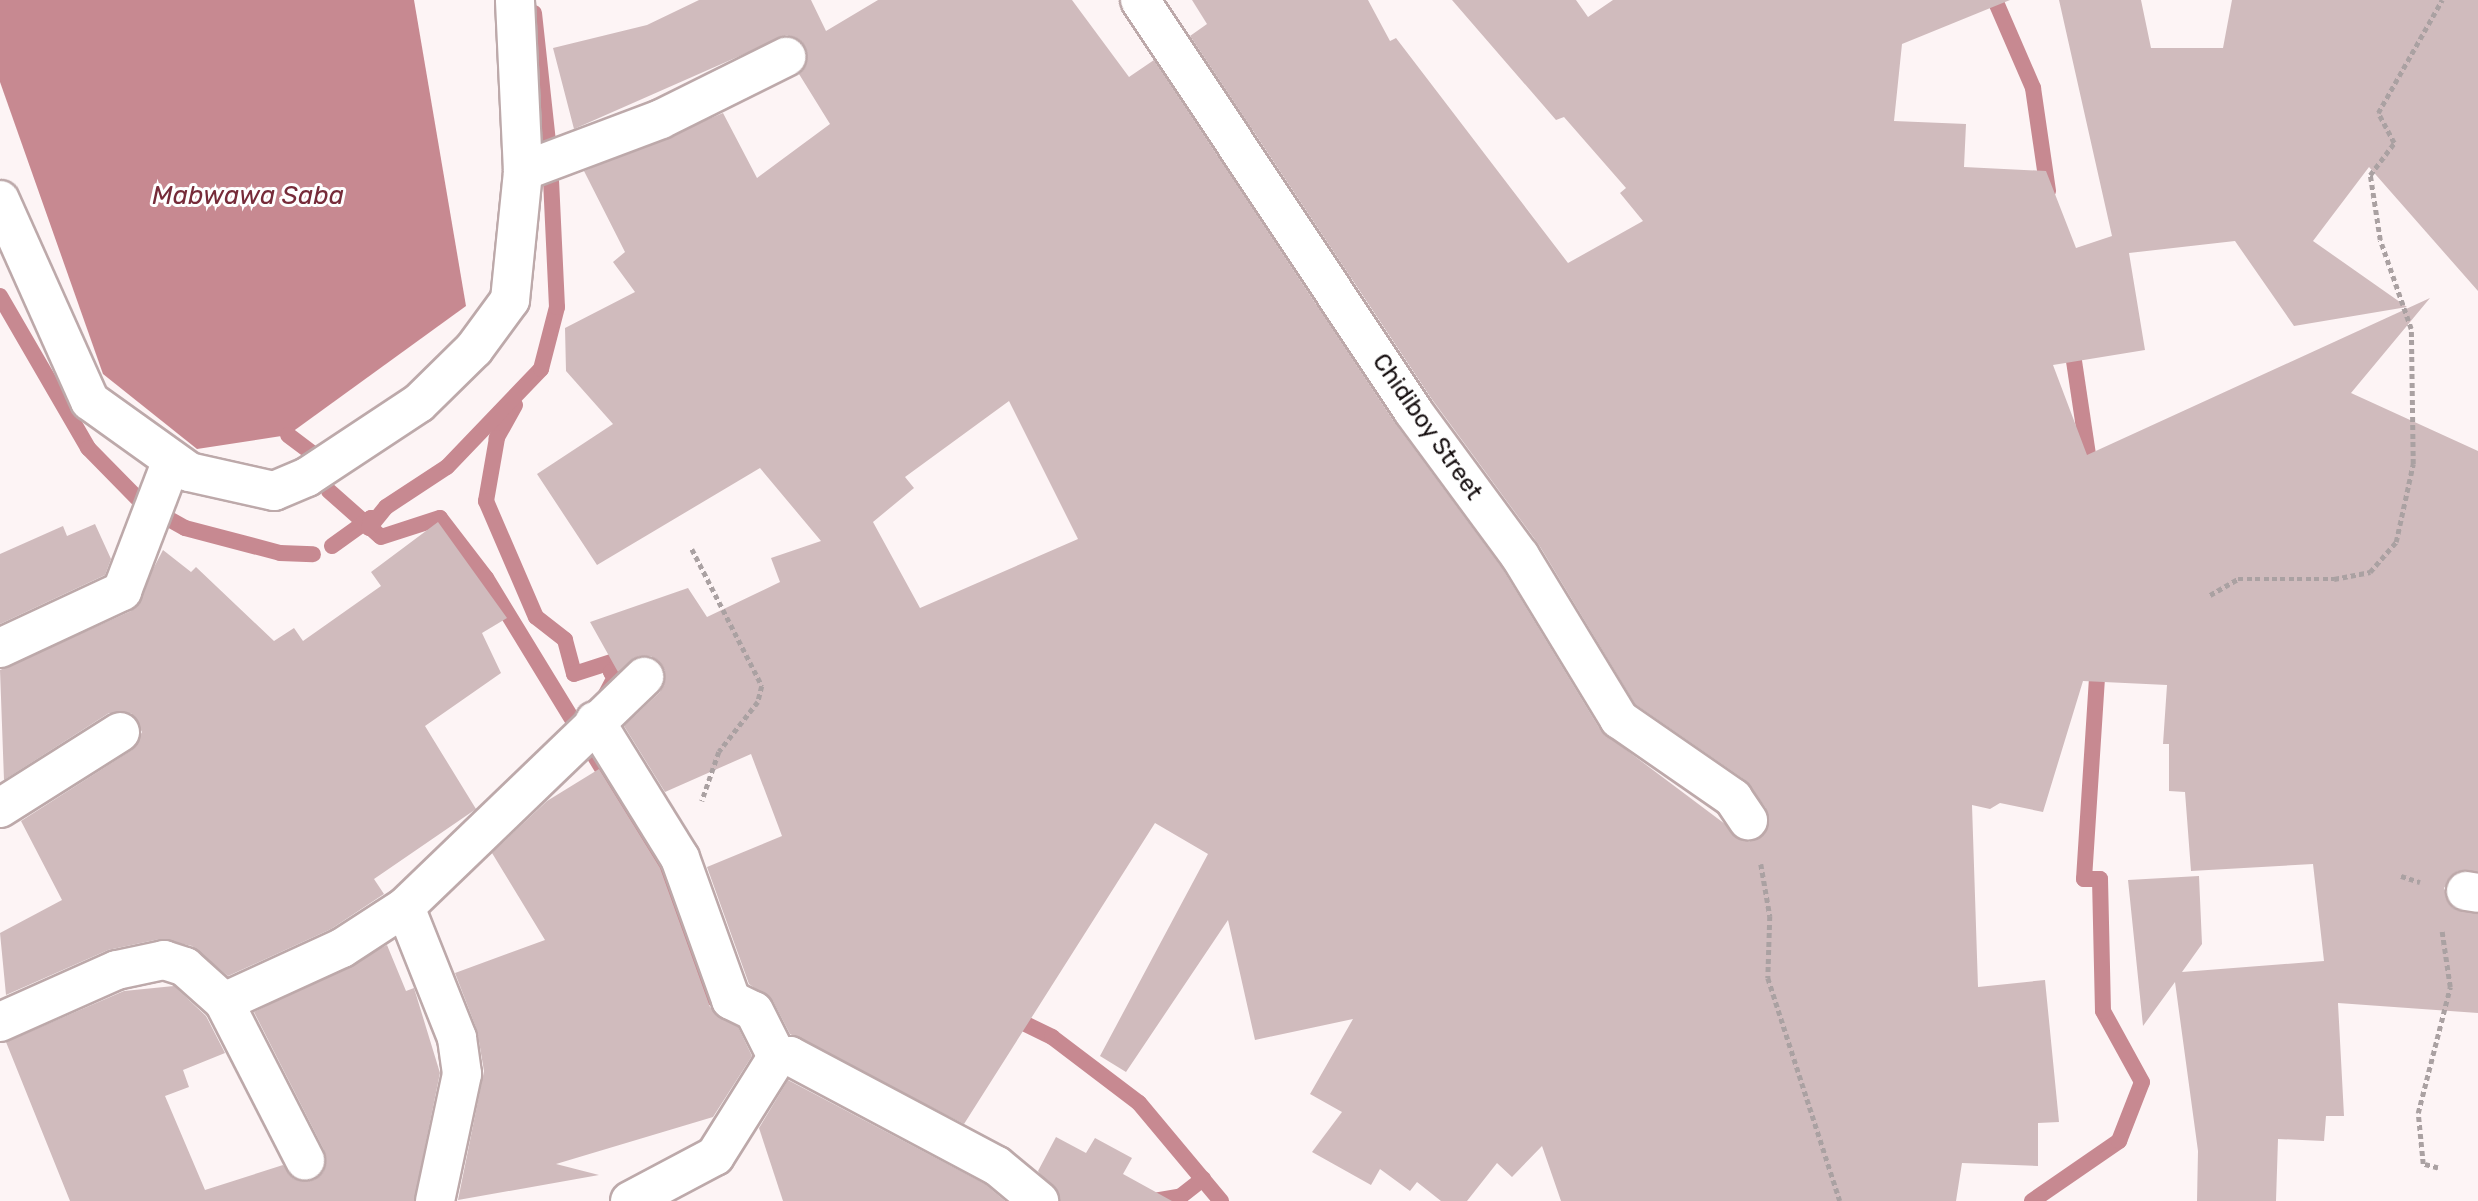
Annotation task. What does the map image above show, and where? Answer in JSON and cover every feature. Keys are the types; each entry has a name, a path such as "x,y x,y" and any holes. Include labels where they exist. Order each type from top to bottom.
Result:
{"street":[{"path":"0,200 90,401 171,463 241,488 274,491 307,477 419,402 474,349 510,300 523,171 515,0"},
{"name":"Chidiboy Street","path":"1140,0 1413,411 1520,556 1619,719 1733,798 1748,820"},
{"path":"523,171 661,119 786,57"},
{"path":"0,648 122,591 171,463"},
{"path":"223,1002 342,948 405,907 643,677"},
{"path":"595,721 680,858 731,1000 754,1011 777,1058"},
{"path":"0,808 120,732"},
{"path":"405,907 457,1038 462,1074 435,1201"},
{"path":"0,1022 149,961 185,967 223,1002 305,1160"},
{"path":"630,1201 715,1156 777,1058"},
{"path":"777,1058 798,1058 824,1071 910,1124 998,1166 1040,1201"}],"path":[{"path":"2210,595 2238,579 2334,579 2370,572 2396,542 2413,464 2411,329 2380,240 2371,175 2394,143 2378,113 2442,0"},
{"path":"680,858 719,752 758,702 762,686 692,549"},
{"path":"1748,820 1770,916 1768,978 1840,1201"},
{"path":"2401,876 2459,890"},
{"path":"2438,1168 2423,1164 2418,1113 2450,987 2442,922"}],"water":[{"name":"Mabwawa Saba","path":"0,0 414,0 466,306 288,435 197,449 103,374 0,82"}],"building":[{"path":"699,0 811,0 826,31 878,0 1072,0 1129,77 1154,60 1395,423 1502,568 1601,731 1749,842 1767,830 1766,808 1745,780 1635,704 1539,545 1431,398 1190,36 1207,24 1192,0 1368,0 1390,41 1396,38 1568,263 1643,221 1620,193 1626,188 1564,117 1556,120 1452,0 1576,0 1588,17 1613,0 2010,0 1902,44 1894,121 1966,124 1964,167 2046,171 2076,248 2112,236 2059,0 2141,0 2151,48 2223,48 2232,0 2478,0 2478,291 2369,167 2313,241 2407,307 2294,326 2235,241 2129,253 2145,350 2053,365 2087,455 2430,298 2351,393 2478,451 2478,871 2458,871 2444,888 2453,908 2478,914 2478,1013 2338,1003 2344,1116 2326,1116 2324,1141 2278,1139 2276,1201 2197,1201 2198,1151 2175,982 2143,1026 2128,880 2199,876 2202,944 2182,972 2324,961 2313,864 2191,871 2185,792 2169,791 2169,744 2163,744 2167,685 2083,681 2043,812 2000,803 1990,809 1972,805 1978,987 2045,980 2059,1122 2038,1123 2038,1166 1962,1163 1956,1201 1561,1201 1542,1146 1512,1177 1497,1163 1467,1201 1441,1201 1417,1182 1410,1191 1380,1169 1371,1185 1312,1152 1342,1112 1310,1094 1353,1019 1255,1040 1228,920 1126,1072 1100,1056 1208,854 1155,823 964,1124 790,1034 773,1001 749,984 707,867 782,836 751,754 665,792 624,726 660,692 665,671 651,656 639,656 618,672 590,622 688,588 707,617 780,582 771,558 821,541 760,468 597,565 537,474 613,424 566,371 565,328 635,292 613,262 625,252 584,171 723,113 757,178 830,124 799,74 806,48 787,35 574,129 553,48 647,25","holes":["1009,401 1078,539 920,608 873,522 914,488 905,477"]},
{"path":"438,522 507,618 482,633 501,673 425,726 476,809 374,879 384,894 331,929 228,976 192,946 160,939 108,950 6,995 0,933 62,900 21,821 132,750 142,732 131,713 109,713 4,780 0,670 131,611 163,550 191,572 196,567 274,641 294,628 303,641 381,586 371,572"},
{"path":"95,524 111,559 105,575 0,624 0,554 63,526 67,536"},
{"path":"599,769 660,868 710,1007 738,1027 752,1056 713,1117 556,1164 599,1175 458,1200 484,1071 477,1030 455,973 545,940 492,853 547,801"},
{"path":"387,945 406,991 414,988 440,1073 414,1201 70,1201 6,1042 124,991 174,986 206,1016 225,1053 183,1070 189,1087 165,1096 205,1190 283,1165 294,1179 314,1180 324,1171 324,1150 254,1012"},
{"path":"788,1080 985,1184 1005,1201 783,1201 759,1128"},
{"path":"1056,1137 1086,1153 1095,1138 1132,1158 1123,1174 1172,1201 1060,1201 1038,1171"}],"waterway":[{"path":"1995,0 2033,88 2048,191"},
{"path":"534,13 549,152"},
{"path":"332,546 371,518 369,528 386,507 447,467 541,369 557,307 551,182"},
{"path":"0,296 88,448 144,505 185,528 280,553 313,554"},
{"path":"2071,341 2091,475"},
{"path":"515,405 497,438 486,501 536,617 565,640 574,674 630,656 611,672 615,677 604,698"},
{"path":"288,435 317,457"},
{"path":"329,491 381,537 440,518 486,578 669,878 692,957 714,998"},
{"path":"2032,1201 2119,1141 2142,1082 2103,1011 2100,879 2084,879 2098,661"},
{"path":"1009,1016 1052,1037 1139,1103 1221,1201"},
{"path":"1154,1201 1181,1196 1203,1179"}]}
